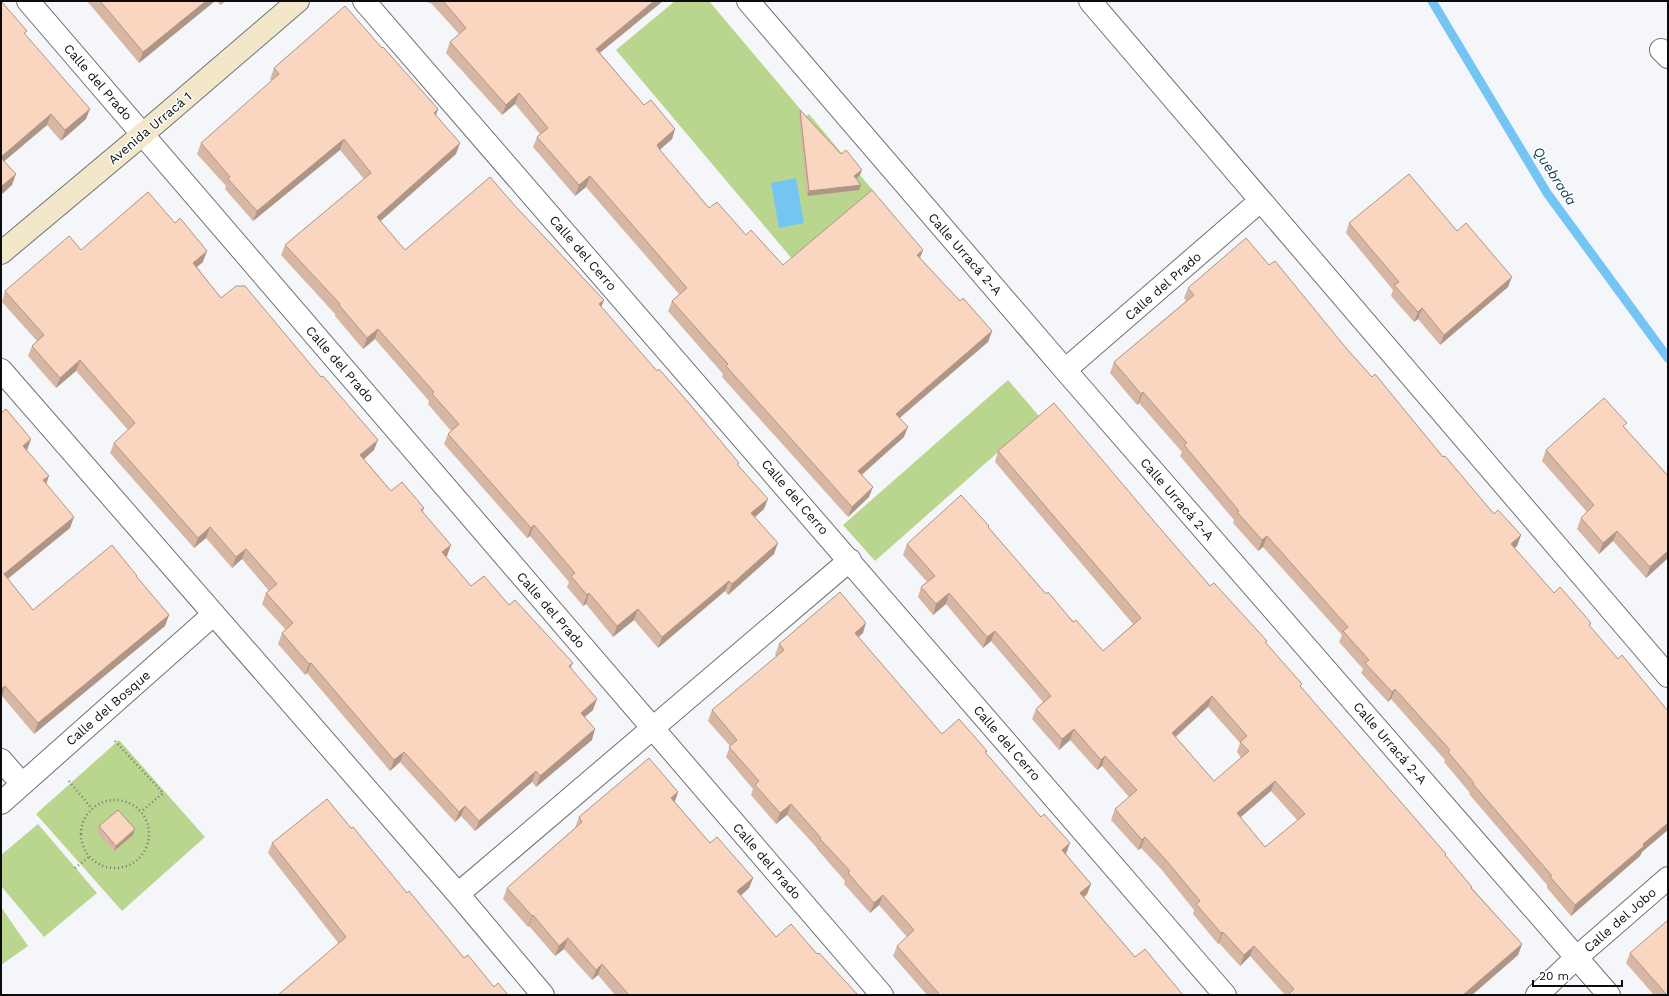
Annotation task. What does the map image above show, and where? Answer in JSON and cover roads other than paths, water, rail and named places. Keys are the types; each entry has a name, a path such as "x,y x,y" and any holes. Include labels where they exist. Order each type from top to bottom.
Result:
{"street":[{"name":"Calle del Prado","path":"28,1 882,995"},
{"name":"Avenida Urracá 1","path":"1,253 298,1"},
{"name":"Calle del Cerro","path":"364,1 850,560 1225,995"},
{"name":"Calle Urracá 2-A","path":"748,1 1065,370 1609,995"},
{"path":"1090,1 1668,676"},
{"name":"Calle del Prado","path":"1065,370 1260,201"},
{"path":"1,370 458,894 543,995"},
{"path":"458,894 850,560"},
{"name":"Calle del Bosque","path":"1,803 214,614"},
{"path":"1,760 22,784"},
{"name":"Calle del Jobo","path":"1536,995 1577,957 1668,878"}],"water":[{"path":"796,178 804,223 779,228 771,183"}],"waterway":[{"name":"Quebrada","path":"1432,1 1547,193 1668,358"}]}
